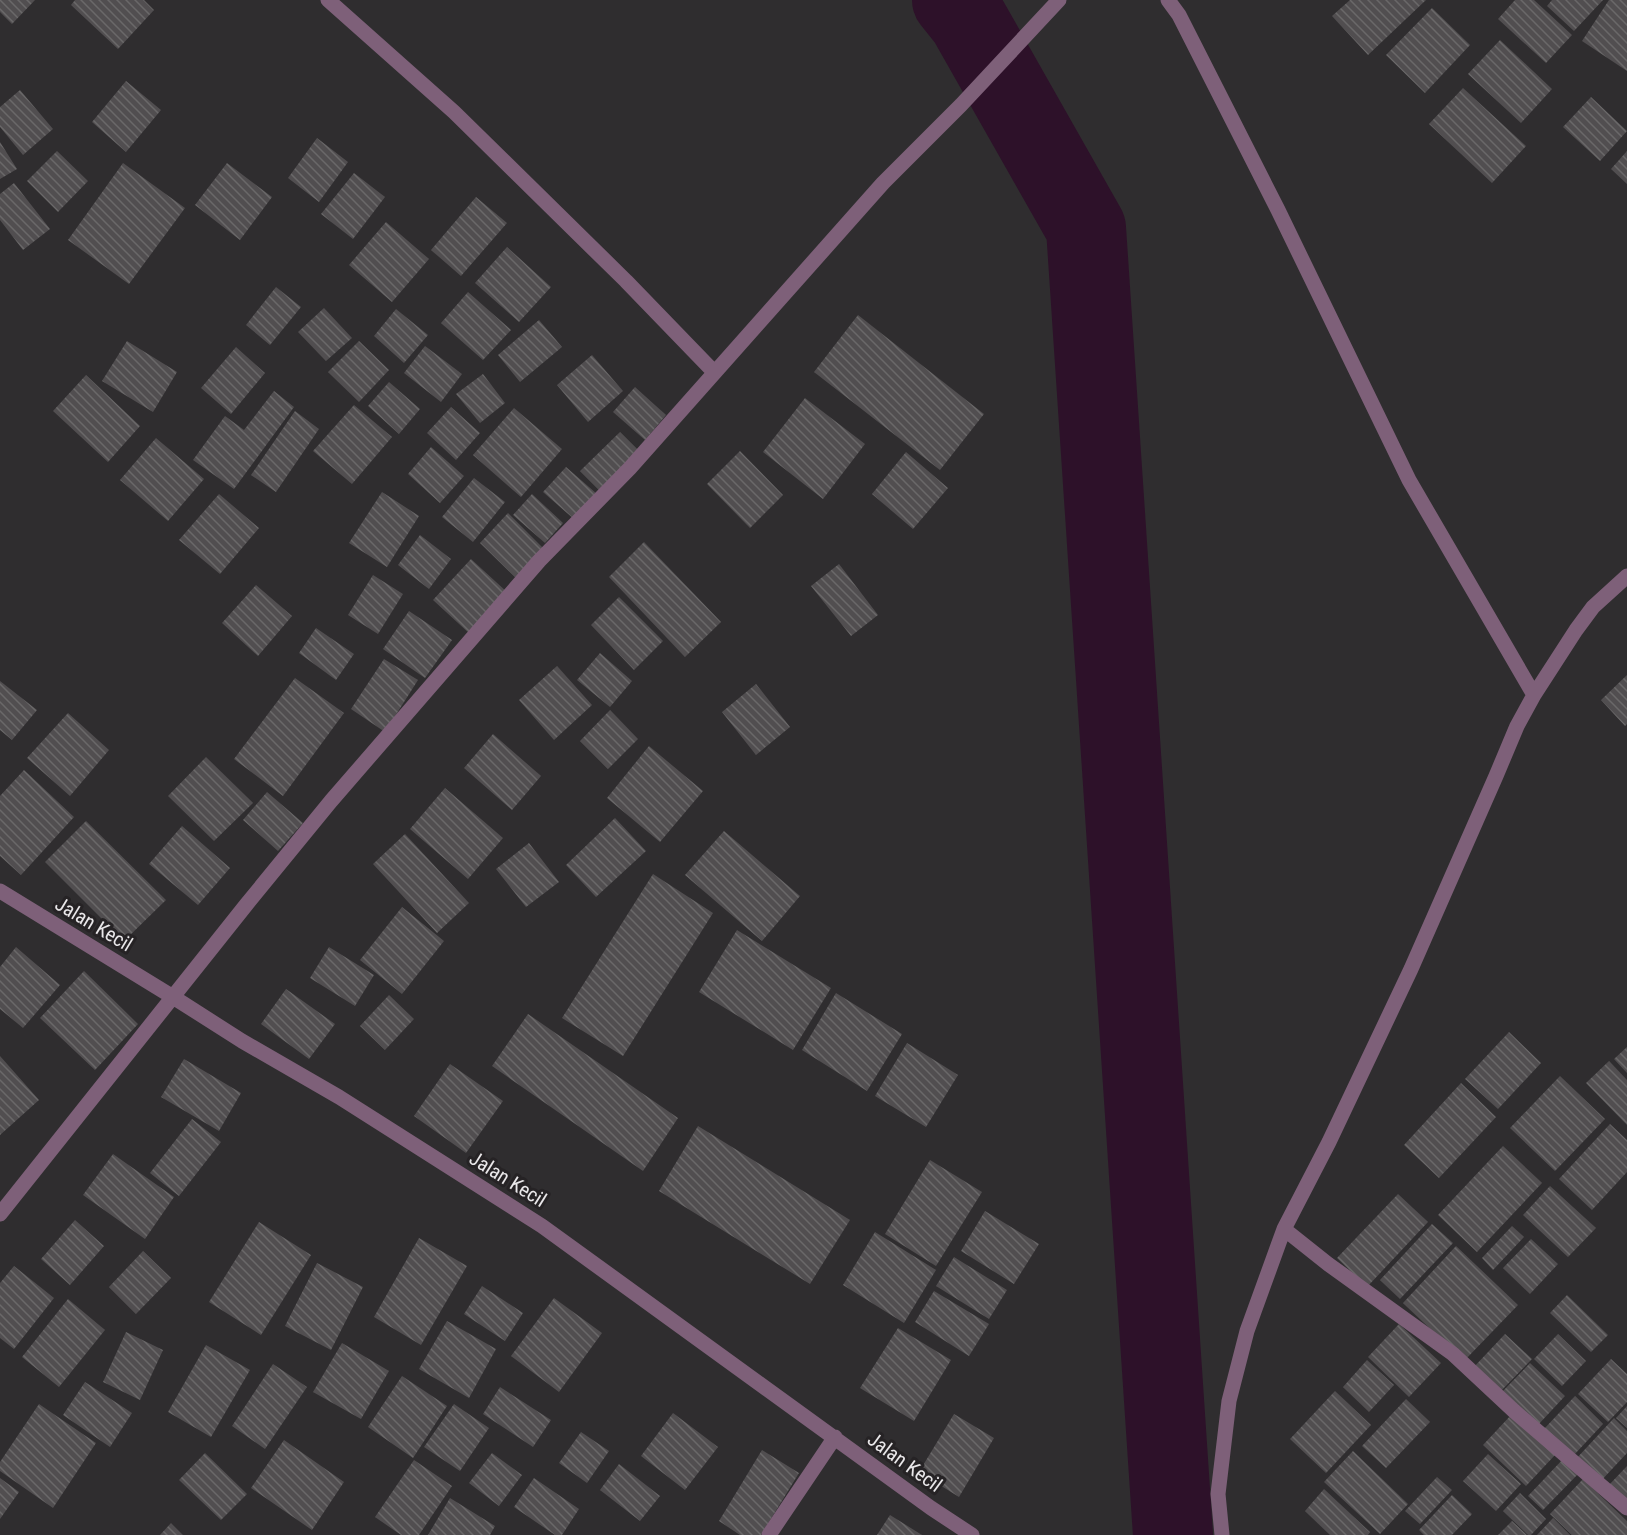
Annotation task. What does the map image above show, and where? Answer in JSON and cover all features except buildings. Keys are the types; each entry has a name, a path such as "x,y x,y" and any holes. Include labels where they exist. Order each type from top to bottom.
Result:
{"street":[{"path":"328,0 454,112 626,281 714,372"},
{"path":"0,1214 331,801 539,561 630,468 883,183 961,105 1059,0"},
{"path":"1168,0 1179,15 1278,210 1409,480 1534,695"},
{"path":"1222,1535 1218,1494 1229,1401 1247,1331 1284,1229 1329,1142 1411,969 1517,726 1576,630 1593,607 1627,576"},
{"name":"Jalan Kecil","path":"0,891 242,1041 339,1097 542,1226 931,1508 972,1535"},
{"path":"1284,1229 1453,1354 1514,1411 1627,1508"},
{"path":"769,1535 835,1437"}],"waterway":[{"path":"952,0 968,20 1086,228 1173,1535"}]}
